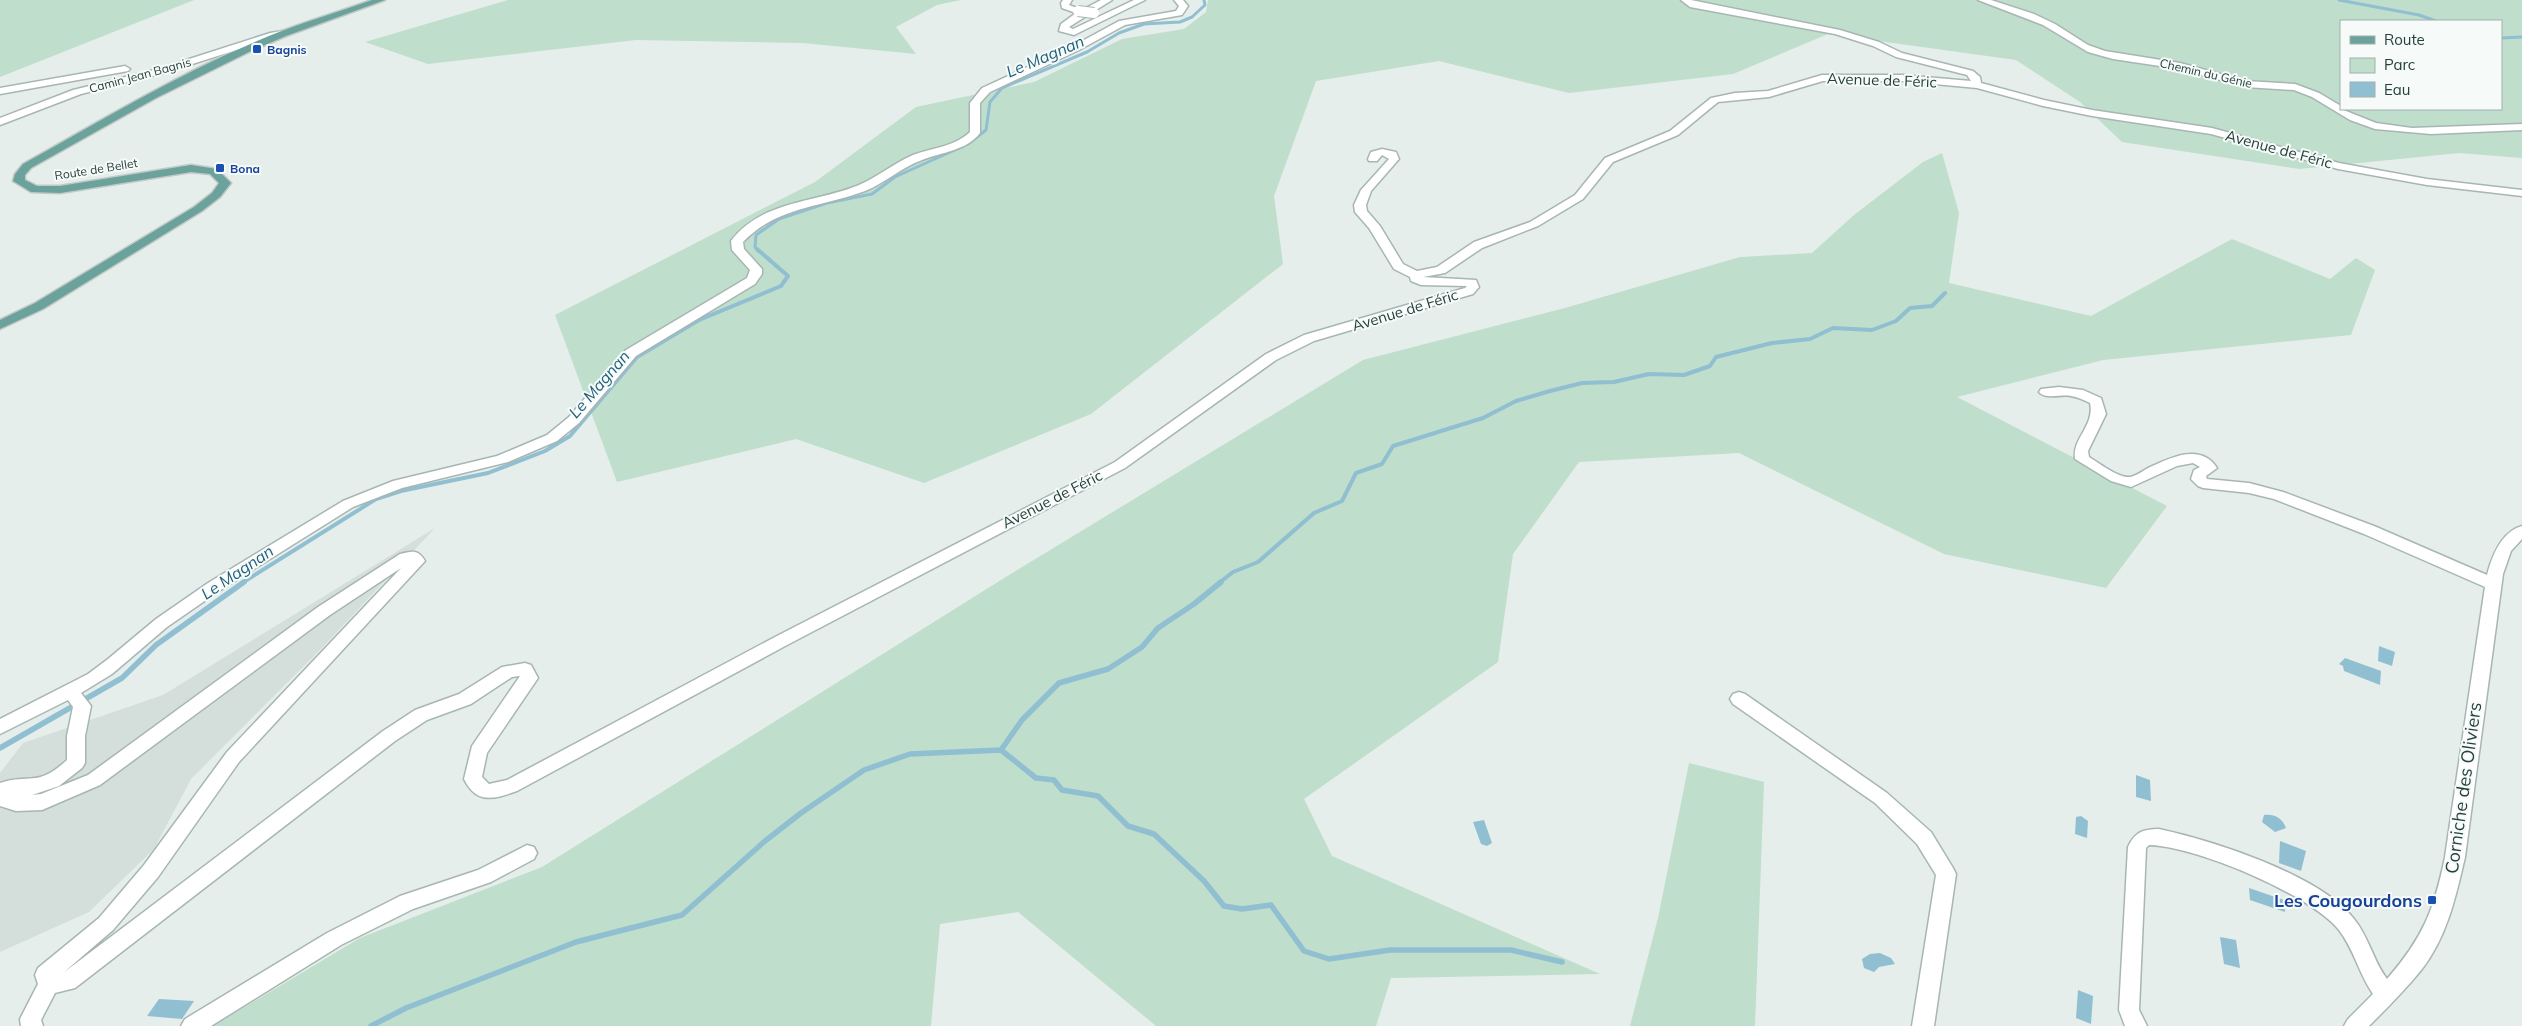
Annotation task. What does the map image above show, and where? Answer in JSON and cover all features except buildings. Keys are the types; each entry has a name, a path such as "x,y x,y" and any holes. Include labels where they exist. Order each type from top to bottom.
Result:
{"main road":[{"name":"Route de Bellet","path":"0,325 39,306 198,208 216,196 225,183 222,177 214,172 185,169 72,188 40,189 21,183 19,177 23,170 39,158 152,96 283,34 381,0"}],"street":[{"path":"1068,0 1065,6 1078,11 1094,13 1124,0"},
{"path":"1108,0 1074,18 1064,26 1064,31 1074,32 1141,0"},
{"path":"0,727 75,698 177,612 279,545 355,501 389,485 498,461 531,449 553,437 570,425 618,365 631,353 751,281 756,274 756,268 738,250 737,241 755,225 784,210 861,188 876,182 902,164 961,144 975,132 975,104 986,90 1012,76 1076,48 1115,26 1129,21 1179,13 1184,6 1178,0"},
{"path":"1685,0 1690,4 1845,34 1876,44 1899,55 1970,73 1975,77 1977,85"},
{"name":"Chemin du Génie","path":"1982,0 2037,19 2081,46 2095,51 2126,59 2187,68 2247,84 2288,86 2306,90 2356,120 2375,126 2411,131 2456,132 2487,127 2522,127"},
{"name":"Camin Jean Bagnis","path":"0,122 85,90 147,74 273,35 283,34"},
{"path":"0,91 126,69 138,69 147,74"},
{"name":"Avenue de Féric","path":"46,980 68,981 92,965 389,736 422,715 465,699 508,671 525,670 530,678 478,751 473,779 486,792 511,786 1004,523 1120,465 1271,357 1309,338 1469,291 1473,287 1472,283 1465,281 1421,281 1415,278 1441,270 1478,245 1534,224 1572,202 1579,197 1608,160 1674,133 1714,100 1735,96 1769,94 1822,78 1902,78 1977,85 2084,111 2212,131 2338,166 2419,180 2522,193"},
{"path":"1373,159 1375,154 1382,152 1392,154 1394,159 1388,169 1376,176 1361,199 1361,212 1378,232 1398,266 1418,276"},
{"path":"2046,392 2065,389 2085,395 2096,401 2099,414 2081,451 2082,459 2116,478 2131,482 2185,457 2199,459 2208,463 2210,468 2199,473 2198,479 2203,483 2248,488 2278,495 2377,533 2493,584"},
{"name":"Corniche des Oliviers","path":"2355,1026 2416,961 2428,941 2446,898 2455,857 2493,584 2504,548 2510,539 2522,530"},
{"path":"0,798 16,802 42,802 94,780 324,611 404,558 413,556 417,561 233,757 151,871 106,924 46,980 30,1020 32,1026"},
{"path":"0,791 13,785 34,787 62,777 76,763 75,698"},
{"path":"1739,699 1881,798 1924,838 1946,874 1923,1026"},
{"path":"2136,1026 2129,1010 2137,847 2141,840 2156,836 2186,844 2264,872 2325,903 2344,921 2359,944 2372,975 2386,995"},
{"path":"192,1026 334,939 407,902 484,876 527,852"}],"shaded area":[{"path":"435,528 318,652 191,779 154,849 89,912 0,952 0,773 23,743 163,695"}],"green space":[{"path":"0,0 194,0 0,77"},
{"path":"508,0 961,0 937,5 896,27 916,54 803,43 636,40 428,64 365,42"},
{"path":"1208,0 2522,0 2522,158 2459,153 2299,169 2122,142 2080,102 2016,60 1828,34 1733,74 1569,93 1439,61 1316,81 1274,196 1283,264 1091,414 924,483 796,439 617,482 555,315 815,182 916,107 1034,82 1122,39 1184,29 1206,12"},
{"path":"1942,153 1959,213 1949,283 2091,316 2232,239 2330,279 2356,258 2375,270 2351,335 2103,360 1957,397 2167,506 2106,588 1944,554 1739,453 1579,462 1513,554 1498,662 1304,799 1332,856 1600,974 1391,978 1376,1026 1156,1026 1018,912 940,924 931,1026 213,1026 360,938 542,867 1009,575 1363,360 1565,308 1740,257 1812,253 1854,215 1923,162"},
{"path":"1689,763 1764,782 1755,1026 1630,1026 1658,918"}],"water":[{"path":"2379,646 2395,652 2392,666 2378,661"},
{"path":"2345,658 2381,671 2380,685 2344,671 2343,666 2339,664"},
{"path":"2136,775 2150,780 2151,801 2136,797"},
{"path":"2264,815 2278,817 2286,828 2275,832 2262,822"},
{"path":"2081,816 2088,821 2087,838 2075,834 2076,817"},
{"path":"1484,820 1492,843 1487,846 1481,844 1473,822"},
{"path":"2280,841 2306,851 2301,871 2279,863"},
{"path":"2249,888 2284,900 2285,912 2250,900"},
{"path":"2220,937 2236,940 2240,968 2224,964"},
{"path":"1880,953 1891,958 1895,964 1879,967 1874,972 1864,968 1862,959 1870,954"},
{"path":"2078,990 2093,996 2091,1024 2076,1018"},
{"path":"159,999 194,1001 182,1019 147,1016"}],"waterway":[{"name":"Le Magnan","path":"758,251 755,247 756,235 779,219 827,203 872,194 895,177 968,144 986,130 990,102 1002,88 1087,52 1119,33 1144,24 1180,22 1192,17 1205,5 1204,0"},
{"name":"Le Magnan","path":"2339,0 2419,15 2433,20"},
{"name":"Le Magnan","path":"2502,38 2522,37"},
{"name":"Le Magnan","path":"242,583 376,499 401,491 488,473 545,451 570,436 637,357 699,320 781,286 788,276 757,249"},
{"path":"1219,583 1233,572 1258,562 1314,513 1342,501 1356,473 1382,464 1393,446 1483,418 1516,401 1582,383 1614,382 1649,374 1684,375 1710,366 1716,357 1772,343 1810,339 1833,328 1872,330 1896,321 1910,308 1932,306 1945,293"},
{"name":"Le Magnan","path":"0,748 122,678 156,645 244,582"},
{"path":"1001,750 1022,720 1059,683 1108,669 1142,647 1158,628 1194,604 1221,582"},
{"path":"371,1026 406,1008 576,942 682,915 765,841 801,813 864,770 910,754 1001,750"},
{"path":"1001,750 1036,778 1054,780 1062,790 1098,796 1128,826 1154,834 1204,881 1224,906 1242,909 1271,905 1304,951 1329,959 1390,950 1511,950 1562,962"}],"place":[{"name":"Bagnis","path":"257,49"},
{"name":"Bona","path":"220,168"},
{"name":"Les Cougourdons","path":"2432,900"}]}
